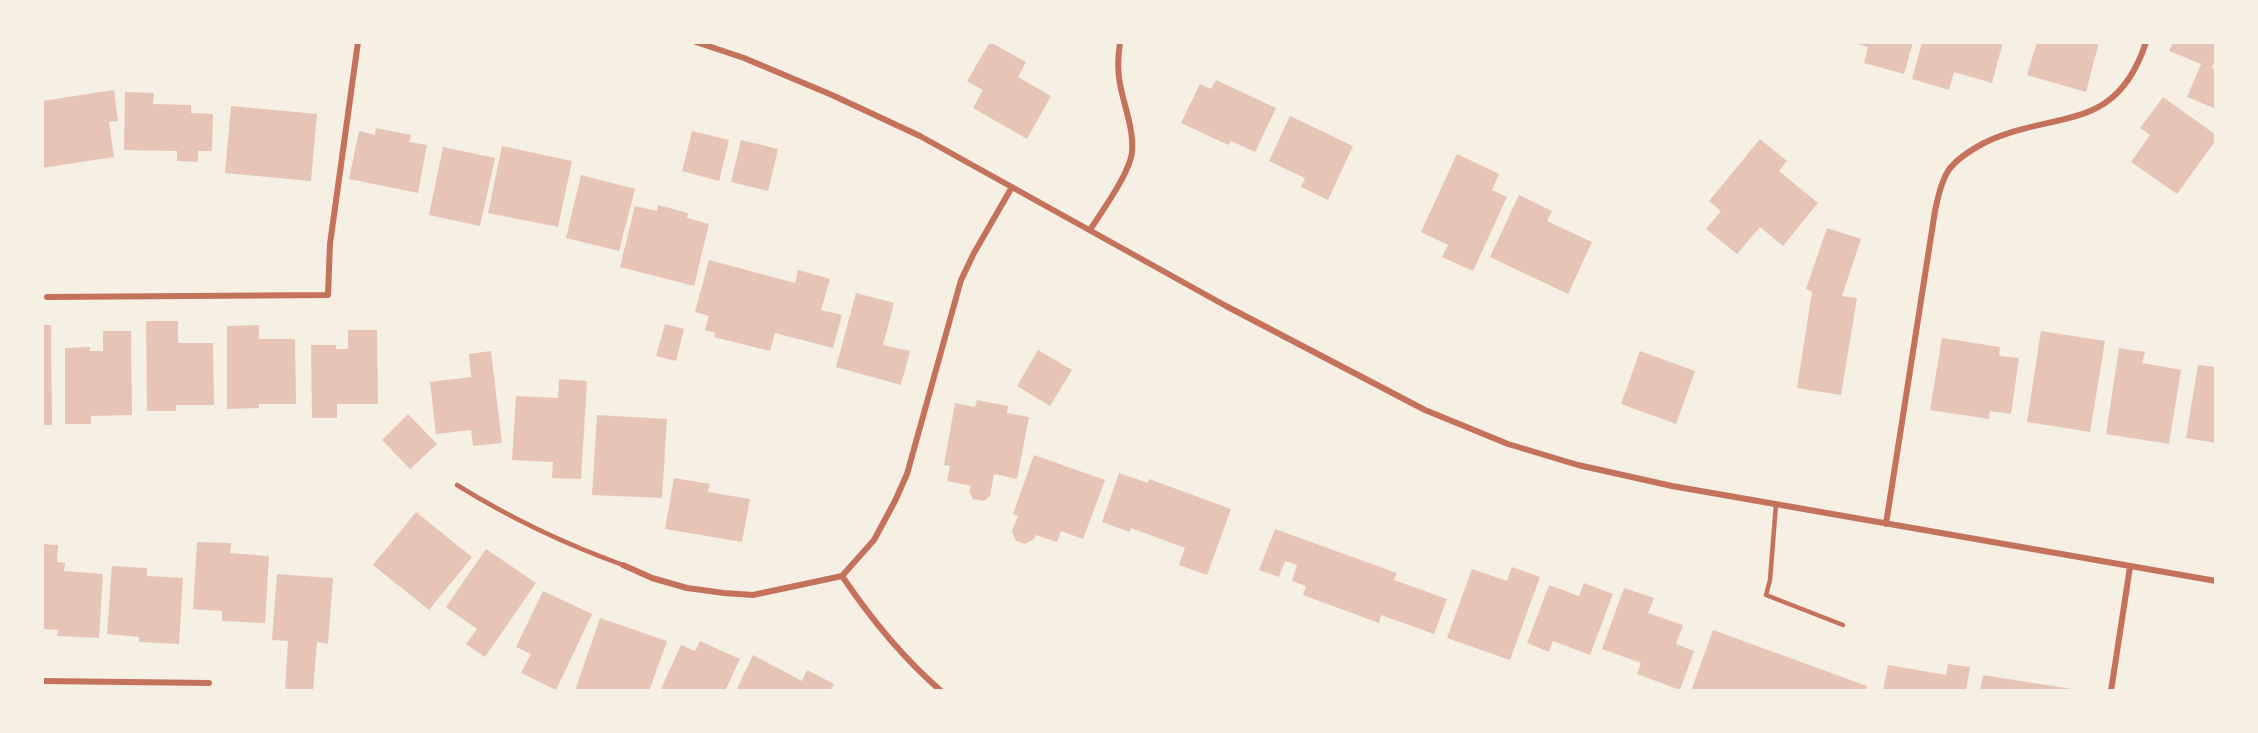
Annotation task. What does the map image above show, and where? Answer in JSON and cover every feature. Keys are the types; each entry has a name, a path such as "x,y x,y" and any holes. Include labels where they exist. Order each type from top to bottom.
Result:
{"street":[{"path":"47,297 328,295 330,244 358,42"},
{"path":"696,42 744,58 842,99 920,136 1226,306 1425,410 1508,444 1578,465 1672,486 2216,581"},
{"path":"1090,230 1125,172 1132,155 1132,139 1119,82 1120,42"},
{"path":"1886,524 1935,211 1942,184 1949,170 1974,148 2001,135 2088,113 2105,104 2134,72 2146,42"},
{"path":"623,565 652,578 687,588 744,594 781,590 842,576 874,540 903,483 961,280 1012,187"},
{"path":"2111,691 2130,567"},
{"path":"842,576 892,644 915,669 941,691"},
{"path":"42,681 209,683"}],"lane":[{"path":"458,485 494,508 572,546 623,565"},
{"path":"1776,504 1770,580 1766,595 1843,625"}],"building":[{"path":"990,42 1026,62 1018,77 1051,96 1027,139 973,108 983,90 967,81"},
{"path":"1913,42 1904,74 1864,63 1868,47 1854,43"},
{"path":"1922,42 2003,42 1992,83 1954,72 1949,90 1912,79"},
{"path":"2037,42 2099,42 2086,92 2027,75"},
{"path":"2173,42 2216,42 2216,57 2212,68 2216,70 2216,109 2187,97 2201,64 2169,51"},
{"path":"1216,80 1276,108 1255,152 1231,141 1228,145 1181,123 1200,84 1211,89"},
{"path":"114,90 118,121 109,122 114,157 42,168 42,101"},
{"path":"125,92 154,93 153,104 191,105 191,113 213,114 212,151 198,151 198,162 177,161 177,151 124,150"},
{"path":"2163,97 2216,135 2216,140 2177,194 2131,162 2150,135 2140,128"},
{"path":"231,106 317,114 311,181 225,173"},
{"path":"1290,116 1353,146 1328,200 1301,187 1305,178 1269,161"},
{"path":"376,128 411,135 409,142 427,145 418,193 349,179 359,131 375,135"},
{"path":"692,131 729,140 719,181 682,171"},
{"path":"1760,139 1787,161 1779,171 1818,203 1783,246 1760,227 1737,254 1706,229 1721,211 1709,201"},
{"path":"741,140 778,149 768,191 731,182"},
{"path":"502,146 572,161 558,227 488,213"},
{"path":"443,147 495,158 480,226 429,215"},
{"path":"1457,154 1499,174 1492,190 1507,197 1473,271 1442,257 1448,245 1421,232"},
{"path":"581,175 635,189 619,251 566,238"},
{"path":"1519,195 1552,211 1547,221 1592,242 1568,294 1490,257"},
{"path":"658,205 688,213 687,218 709,224 694,286 620,267 635,206 657,211"},
{"path":"1827,228 1861,239 1842,296 1857,298 1841,395 1797,388 1812,292 1806,289"},
{"path":"709,260 795,283 798,270 830,279 821,310 842,315 833,348 775,333 770,351 714,337 715,333 705,330 709,316 695,312"},
{"path":"856,293 894,303 883,345 910,351 901,385 836,367"},
{"path":"146,321 178,321 178,343 213,343 214,405 176,405 176,411 147,411"},
{"path":"665,324 684,329 676,361 656,356"},
{"path":"42,325 51,325 52,425 42,425"},
{"path":"259,325 259,339 295,339 296,404 259,404 259,408 227,409 227,326"},
{"path":"348,330 377,330 378,404 337,404 337,418 312,418 311,345 336,345 336,349 348,349"},
{"path":"103,331 131,331 132,415 91,416 91,424 65,424 65,348 90,347 90,351 103,351"},
{"path":"2041,331 2105,341 2090,432 2027,422"},
{"path":"1942,338 2000,347 1999,356 2019,358 2011,414 1990,411 1989,419 1930,410"},
{"path":"2119,348 2145,352 2142,363 2181,370 2169,444 2106,434"},
{"path":"1038,350 1072,370 1050,406 1017,386"},
{"path":"491,351 502,443 473,446 471,430 436,434 430,382 471,377 469,354"},
{"path":"1640,351 1695,371 1676,424 1621,404"},
{"path":"2198,365 2216,367 2216,443 2186,438"},
{"path":"559,379 587,381 581,479 552,478 553,462 512,460 516,396 558,398"},
{"path":"977,400 1008,406 1007,413 1029,417 1017,479 994,474 990,496 984,501 973,499 969,491 971,486 947,481 950,466 944,465 955,403 975,407"},
{"path":"408,414 437,444 410,469 382,440"},
{"path":"597,415 667,419 662,498 592,495"},
{"path":"1034,455 1105,480 1083,539 1061,531 1057,542 1036,535 1034,539 1025,544 1016,541 1012,531 1018,516 1013,514"},
{"path":"1119,473 1148,483 1149,479 1231,509 1207,575 1179,565 1185,548 1131,528 1130,532 1102,522"},
{"path":"674,478 710,484 708,492 750,499 742,542 665,529"},
{"path":"416,512 472,557 429,610 373,565"},
{"path":"1275,529 1397,573 1394,580 1447,599 1434,634 1381,615 1379,623 1303,595 1306,586 1292,581 1297,565 1285,561 1279,577 1259,570"},
{"path":"197,542 231,543 230,553 269,556 265,623 222,621 222,611 193,609"},
{"path":"42,544 58,545 57,562 65,563 64,571 103,574 99,638 57,636 58,630 42,629"},
{"path":"486,549 536,583 485,657 466,644 477,629 446,607"},
{"path":"112,566 147,568 147,576 183,578 179,644 139,642 139,637 107,634"},
{"path":"1512,567 1540,577 1510,660 1447,638 1472,569 1507,581"},
{"path":"277,574 333,578 328,644 317,642 313,691 285,691 288,641 272,640"},
{"path":"1584,583 1613,594 1590,655 1553,641 1549,652 1527,643 1549,585 1579,596"},
{"path":"1624,588 1654,598 1648,613 1683,625 1676,644 1694,651 1680,690 1637,674 1641,663 1602,649"},
{"path":"543,591 592,614 556,690 521,673 531,654 516,647"},
{"path":"600,618 667,641 649,691 575,691"},
{"path":"1713,630 1867,686 1866,691 1691,691"},
{"path":"700,641 740,659 725,691 660,691 681,645 695,651"},
{"path":"753,655 802,681 807,670 834,684 830,691 736,691"},
{"path":"1948,664 1970,667 1966,691 1883,691 1888,665 1946,675"},
{"path":"1983,675 2078,690 1980,691"}]}
